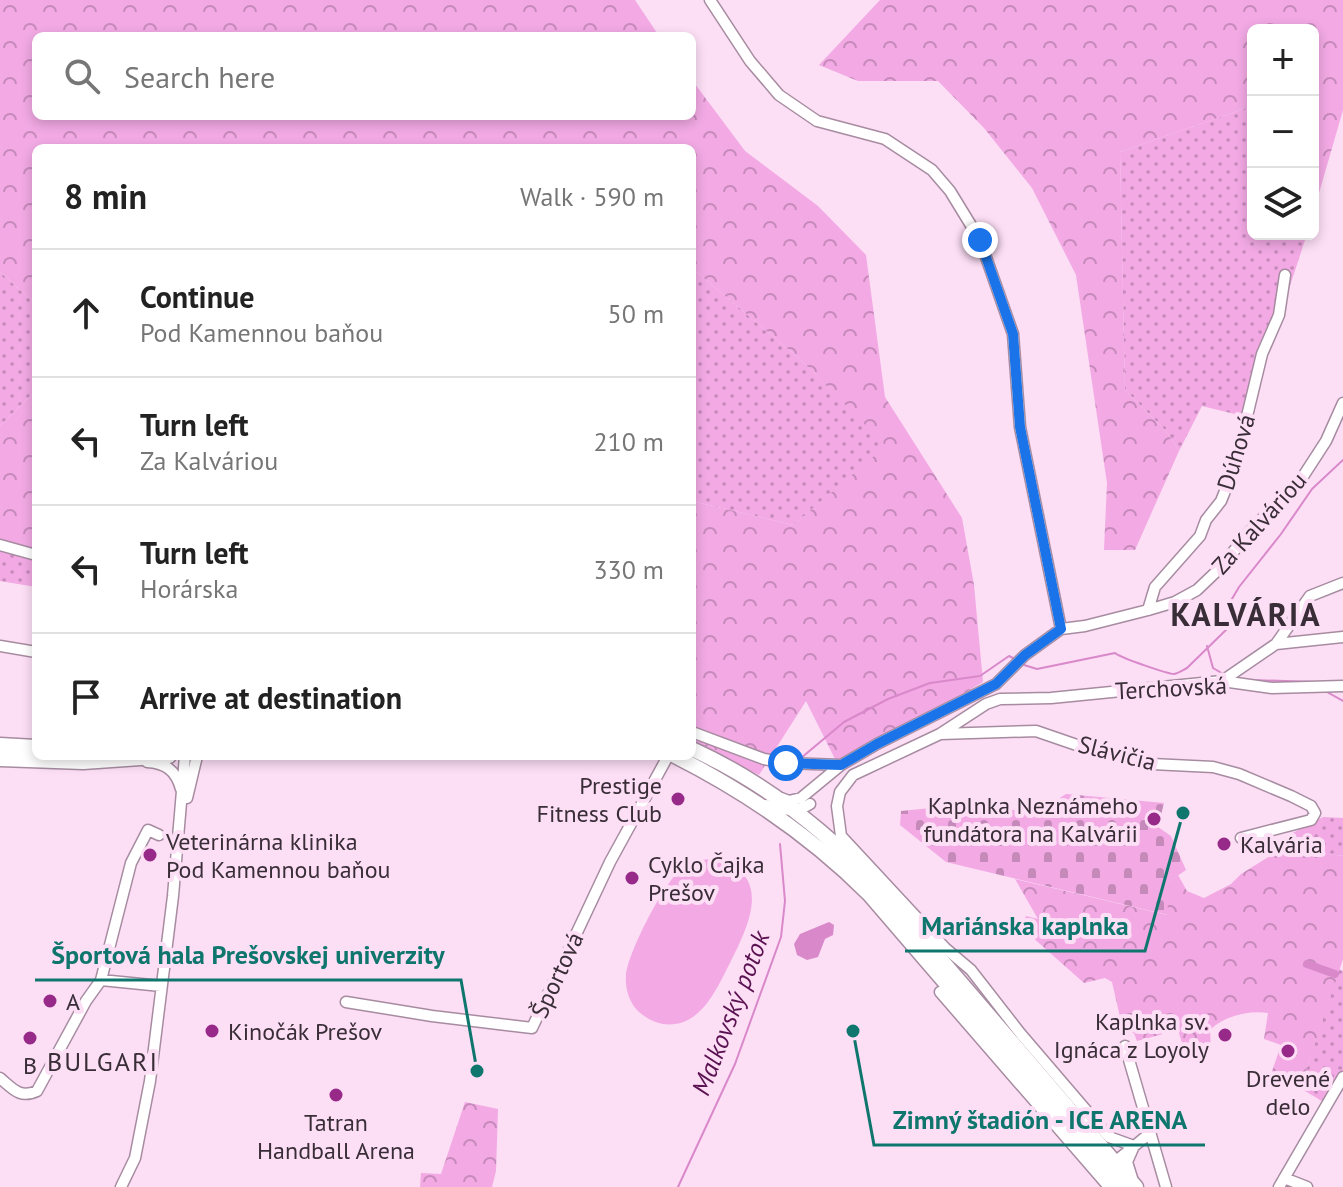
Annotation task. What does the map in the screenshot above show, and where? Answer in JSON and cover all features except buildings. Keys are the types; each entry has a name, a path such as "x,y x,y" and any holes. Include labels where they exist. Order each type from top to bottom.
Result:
{"main road":[{"path":"0,745 32,747"},
{"path":"696,751 781,798 802,804 819,828 877,885 1111,1165"},
{"path":"0,759 32,760"},
{"path":"58,760 127,760"},
{"path":"682,760 759,802 840,865 1131,1186"}],"street":[{"path":"710,0 750,61 779,95 817,121 885,139 932,170 950,191 980,240 1013,334 1020,427 1061,629"},
{"name":"Dúhová","path":"1148,610 1155,587 1200,536 1206,520 1221,501 1235,466 1262,354 1279,315 1285,275"},
{"name":"Za Kalváriou","path":"802,804 841,765 996,684 1025,655 1061,629 1148,610 1175,602 1197,590 1302,478 1326,441 1343,403"},
{"path":"0,545 32,554"},
{"path":"1227,676 1276,644 1310,596 1343,583"},
{"path":"1057,611 1076,624"},
{"path":"1276,644 1343,637"},
{"path":"0,646 32,651"},
{"name":"Terchovská","path":"940,734 986,704 1000,699 1051,698 1227,676 1272,688 1343,686"},
{"path":"996,684 1000,699"},
{"name":"Slávičia","path":"853,775 940,734 1036,731 1097,752 1152,764 1213,767 1239,774 1311,806 1315,813 1311,820 1241,838"},
{"path":"696,734 764,759 841,765 853,775 840,792 837,806 841,836 945,948 971,970 1109,1137 1134,1146"},
{"path":"121,1187 135,1158 140,1134 180,831 185,760"},
{"name":"Športová","path":"346,1002 532,1028 610,862 666,760"},
{"path":"117,761 166,766 176,775 182,793"},
{"path":"180,831 196,761"},
{"path":"816,787 823,775 818,765"},
{"path":"759,802 778,810 802,804"},
{"path":"799,831 796,824 802,804"},
{"path":"0,1078 19,1094 37,1091 86,1001 101,980 131,863 148,830 159,835"},
{"path":"101,980 161,986"},
{"path":"940,992 1109,1187"},
{"path":"1125,1046 1166,1187"},
{"path":"1307,1187 1282,1183 1343,1077"},
{"path":"1111,1165 1149,1134"},
{"path":"1131,1186 1127,1162 1134,1146"}],"green space":[{"path":"0,0 635,0 656,32 32,32 32,120 696,120 696,85 745,151 818,206 866,255 885,397 962,518 974,585 983,682 839,767 806,701 759,775 696,745 696,502 793,525 886,446 801,360 696,271 696,144 32,144 32,300 0,272"},
{"path":"880,0 1343,0 1343,110 1319,193 1319,24 1247,24 1247,110 1120,152 1125,390 1165,430 1179,451 1135,550 1104,550 1107,483 1076,275 1032,188 984,128 938,81 858,81 819,65"},
{"path":"1246,108 1247,240 1305,240 1247,417 1202,406 1179,451 1165,430 1125,390 1120,152"},
{"path":"696,271 801,360 887,446 793,525 696,502"},
{"path":"0,272 32,300 32,394 0,426"},
{"path":"32,394 32,553 0,548 0,426"},
{"path":"0,548 32,553 32,586 0,581"},
{"path":"1066,794 1164,803 1158,827 1171,836 1186,870 1167,883 1168,915 946,862 900,825 901,811 971,804 1036,813"},
{"path":"1323,817 1343,818 1343,856 1306,851"},
{"path":"1323,817 1307,851 1343,856 1343,959 1300,1089 1270,1077 1281,1045 1264,1039 1268,1013 1237,1015 1216,1025 1210,1030 1211,1051 1186,1056 1178,1030 1137,1041 1134,1033 1123,1030 1112,982 1105,978 1084,983 1022,928 1026,916 1038,919 1015,879 1167,915 1167,883 1178,875 1187,891 1204,898 1231,884 1273,854 1289,835"},
{"path":"715,859 734,866 751,889 752,903 744,934 719,985 697,1014 676,1024 656,1022 637,1010 628,994 626,976 633,952 656,903 681,869 693,862"},
{"path":"1339,969 1343,971 1343,1071 1327,1103 1300,1089"},
{"path":"465,1102 498,1109 496,1171 492,1187 420,1187 421,1173 441,1174"}],"shaded area":[{"path":"829,922 834,925 833,935 825,939 818,957 807,960 797,955 794,944 800,934"}],"waterway":[{"path":"1024,665 1037,669 1115,653 1170,673 1176,674 1187,668 1230,626 1229,604 1239,587 1312,489 1343,460"},
{"name":"Malkovský potok","path":"1207,646 1213,668 1225,675"},
{"name":"Malkovský potok","path":"801,758 844,722 888,699 930,683 980,676 1009,656 1013,658"},
{"name":"Malkovský potok","path":"1251,680 1316,682"},
{"name":"Malkovský potok","path":"1327,692 1343,701"},
{"name":"Malkovský potok","path":"678,1187 735,1064 781,937 785,901 780,844"},
{"path":"1307,964 1335,974"}],"place":[{"name":"Prestige Fitness Club","path":"678,799"},
{"name":"Mariánska kaplnka","path":"1183,813"},
{"name":"Kaplnka Neznámeho fundátora na Kalvárii","path":"1154,819"},
{"name":"Kalvária","path":"1224,844"},
{"name":"Veterinárna klinika Pod Kamennou baňou","path":"150,855"},
{"name":"Cyklo Čajka Prešov","path":"632,878"},
{"name":"A","path":"50,1001"},
{"name":"Kinočák Prešov","path":"212,1031"},
{"name":"Zimný štadión - ICE ARENA","path":"853,1031"},
{"name":"Kaplnka sv. Ignáca z Loyoly","path":"1225,1035"},
{"name":"B","path":"30,1038"},
{"name":"Drevené delo","path":"1288,1051"},
{"name":"Športová hala Prešovskej univerzity","path":"477,1071"},
{"name":"Tatran Handball Arena","path":"336,1095"}],"district":[{"name":"KALVÁRIA","path":"1246,614"},
{"name":"BULGARI","path":"103,1061"}],"route":[{"path":"786,763 841,765 996,684 1025,655 1061,629 1020,427 1013,334 980,240"}]}
